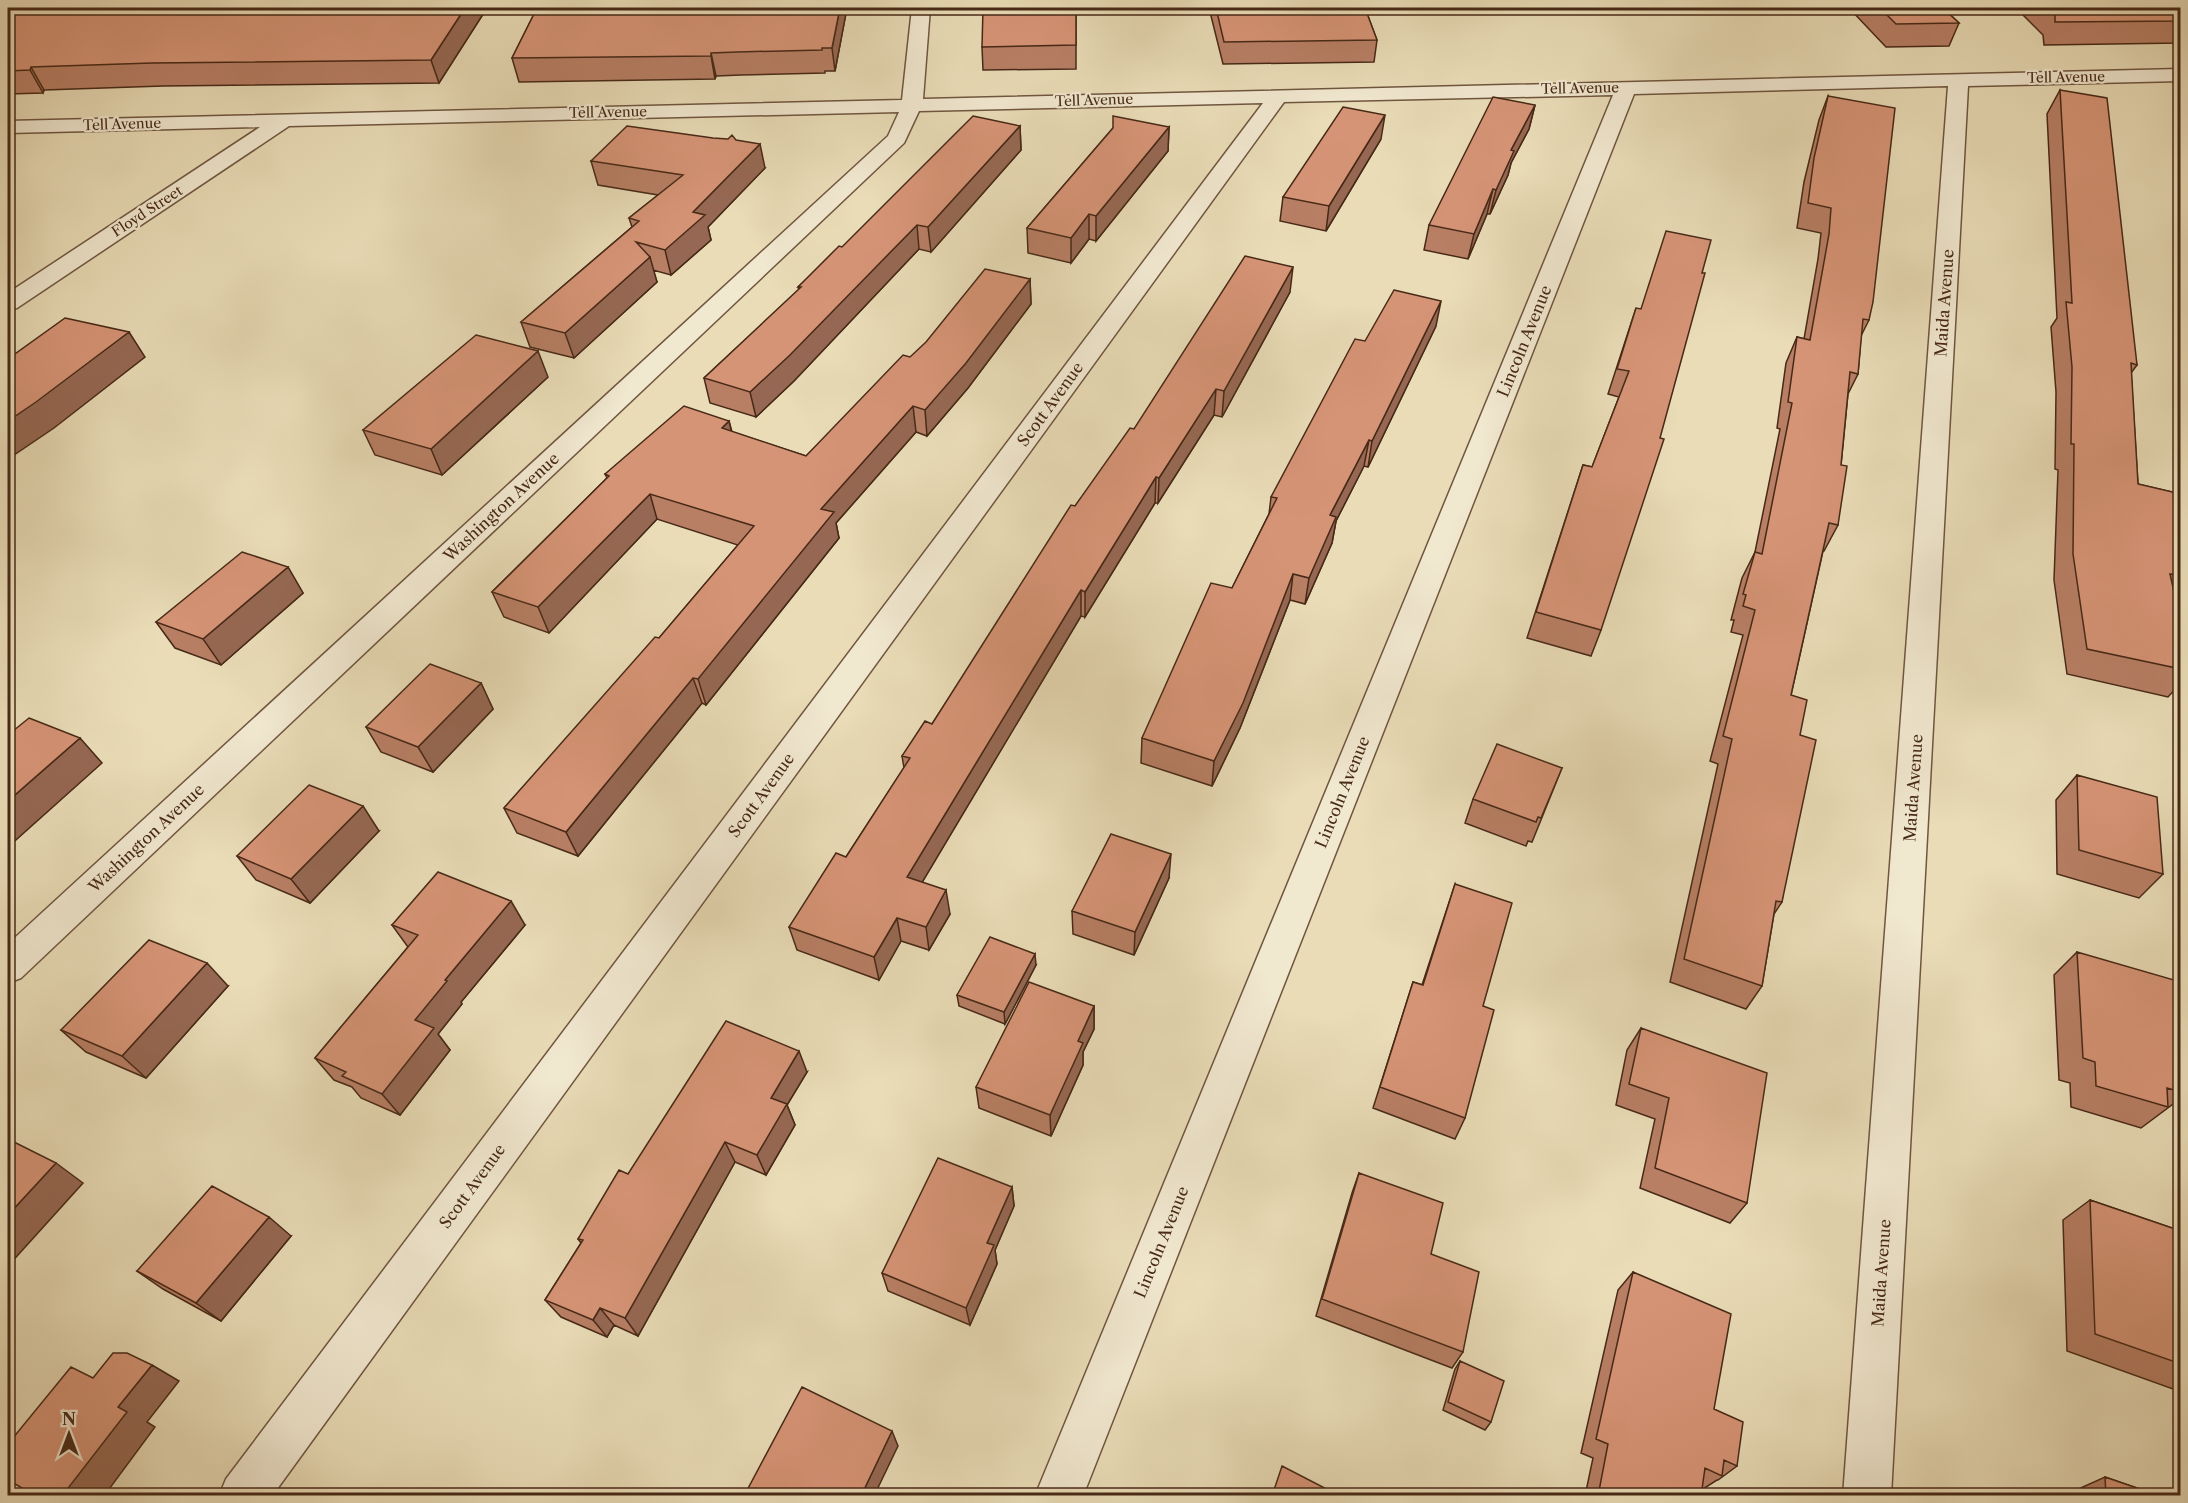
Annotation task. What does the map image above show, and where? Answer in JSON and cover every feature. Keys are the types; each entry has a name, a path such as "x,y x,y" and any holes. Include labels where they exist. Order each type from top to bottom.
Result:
{"street":[{"name":"Washington Avenue","path":"8,967 897,139 912,105 921,8"},
{"name":"Tell Avenue","path":"8,127 2181,75"},
{"name":"Maida Avenue","path":"1867,1496 1958,80"},
{"name":"Lincoln Avenue","path":"1059,1496 1626,87"},
{"name":"Scott Avenue","path":"243,1496 1279,95"},
{"name":"Floyd Street","path":"8,303 286,119"}],"building":[{"path":"8,8 465,8 431,60 152,63 31,67 30,70 8,71"},
{"path":"537,8 840,8 832,48 822,48 822,50 711,53 711,56 512,58"},
{"path":"983,8 1076,8 1076,45 982,47"},
{"path":"1216,8 1365,8 1377,40 1224,42"},
{"path":"1880,8 1943,8 1959,23 1896,24"},
{"path":"2050,8 2181,8 2181,21 2055,22 2055,12"},
{"path":"2060,90 2107,98 2137,365 2131,363 2138,484 2181,494 2181,576 2170,574 2181,623 2181,669 2087,649 2073,554 2072,367 2066,302 2072,303"},
{"path":"1828,96 1895,108 1873,302 1869,320 1863,319 1858,374 1850,372 1841,465 1847,466 1838,525 1829,523 1791,695 1807,700 1800,735 1816,740 1782,902 1776,901 1762,986 1684,959 1732,739 1723,736 1755,610 1743,606 1746,595 1743,594 1755,552 1762,554 1792,403 1788,402 1797,337 1810,340 1829,234 1831,208 1808,203 1814,158"},
{"path":"1493,97 1535,105 1511,150 1514,151 1496,190 1493,189 1474,234 1429,225"},
{"path":"1343,107 1385,115 1329,206 1283,197"},
{"path":"973,116 1020,126 928,227 917,225 790,355 750,392 704,378 801,287 798,287 839,246 842,247"},
{"path":"1113,116 1169,127 1096,216 1089,214 1071,238 1027,228 1113,128"},
{"path":"627,126 713,138 728,139 732,135 736,140 760,144 693,212 705,215 665,250 636,242 650,257 565,333 521,322 639,221 629,218 683,175 591,161"},
{"path":"1666,231 1711,240 1702,273 1705,273 1660,438 1664,439 1601,630 1536,612 1583,465 1592,467 1629,371 1617,369 1636,308 1641,309"},
{"path":"1245,256 1293,267 1224,391 1216,389 1159,478 1156,477 1085,592 1081,590 907,877 946,890 926,927 897,918 874,957 789,927 836,853 846,857 910,758 902,756 925,721 932,724 1071,505 1075,506 1130,428 1134,429"},
{"path":"985,269 1030,279 966,363 925,410 913,406 821,509 834,512 698,679 693,678 566,832 504,808 655,637 659,638 754,526 650,494 538,607 492,592 609,476 605,474 684,406 729,421 722,428 806,456 903,355 910,357 926,342"},
{"path":"1394,290 1441,301 1372,441 1369,440 1330,515 1336,517 1309,578 1293,574 1243,703 1214,761 1142,738 1211,583 1232,588 1277,498 1271,497 1355,339 1365,341"},
{"path":"65,318 129,332 8,421 8,359"},
{"path":"476,335 538,351 431,449 363,430"},
{"path":"242,552 288,567 203,639 156,622"},
{"path":"430,664 481,683 418,747 366,727"},
{"path":"29,718 80,738 8,801 8,735"},
{"path":"1497,744 1562,768 1541,818 1538,817 1536,822 1473,799"},
{"path":"2077,775 2157,797 2163,874 2079,850"},
{"path":"309,785 363,806 291,879 237,856"},
{"path":"1111,834 1171,854 1135,932 1072,911"},
{"path":"438,872 511,901 415,1020 434,1028 382,1094 342,1076 346,1072 315,1058 418,935 392,925"},
{"path":"1455,884 1512,903 1483,1006 1494,1010 1465,1118 1380,1087 1413,982 1423,985"},
{"path":"990,937 1035,954 1004,1012 957,995"},
{"path":"149,940 207,963 122,1056 61,1030"},
{"path":"2077,952 2174,980 2181,1041 2181,1092 2167,1088 2168,1107 2096,1086 2095,1062 2083,1058"},
{"path":"1029,982 1094,1006 1078,1041 1083,1043 1050,1115 976,1087"},
{"path":"726,1021 799,1051 771,1098 787,1104 757,1155 725,1142 625,1318 600,1308 593,1320 545,1300 583,1240 578,1239 619,1170 628,1174"},
{"path":"1641,1028 1767,1073 1747,1203 1655,1168 1669,1098 1629,1084"},
{"path":"8,1139 56,1163 8,1215"},
{"path":"938,1158 1012,1187 987,1243 994,1245 966,1308 882,1273"},
{"path":"1359,1173 1443,1203 1431,1254 1479,1272 1463,1352 1322,1299"},
{"path":"212,1186 269,1217 196,1303 137,1271"},
{"path":"2090,1200 2181,1231 2181,1364 2095,1334"},
{"path":"1633,1272 1731,1314 1714,1409 1743,1422 1737,1466 1724,1460 1722,1476 1705,1468 1701,1496 1598,1496 1608,1444 1596,1439"},
{"path":"113,1353 127,1353 152,1365 118,1407 127,1412 62,1496 36,1496 8,1480 8,1444 71,1367 93,1378"},
{"path":"1460,1361 1504,1381 1491,1422 1448,1402"},
{"path":"802,1387 892,1431 861,1496 744,1496"},
{"path":"1282,1466 1340,1496 1272,1496"},
{"path":"2105,1477 2160,1496 2106,1496"}]}
